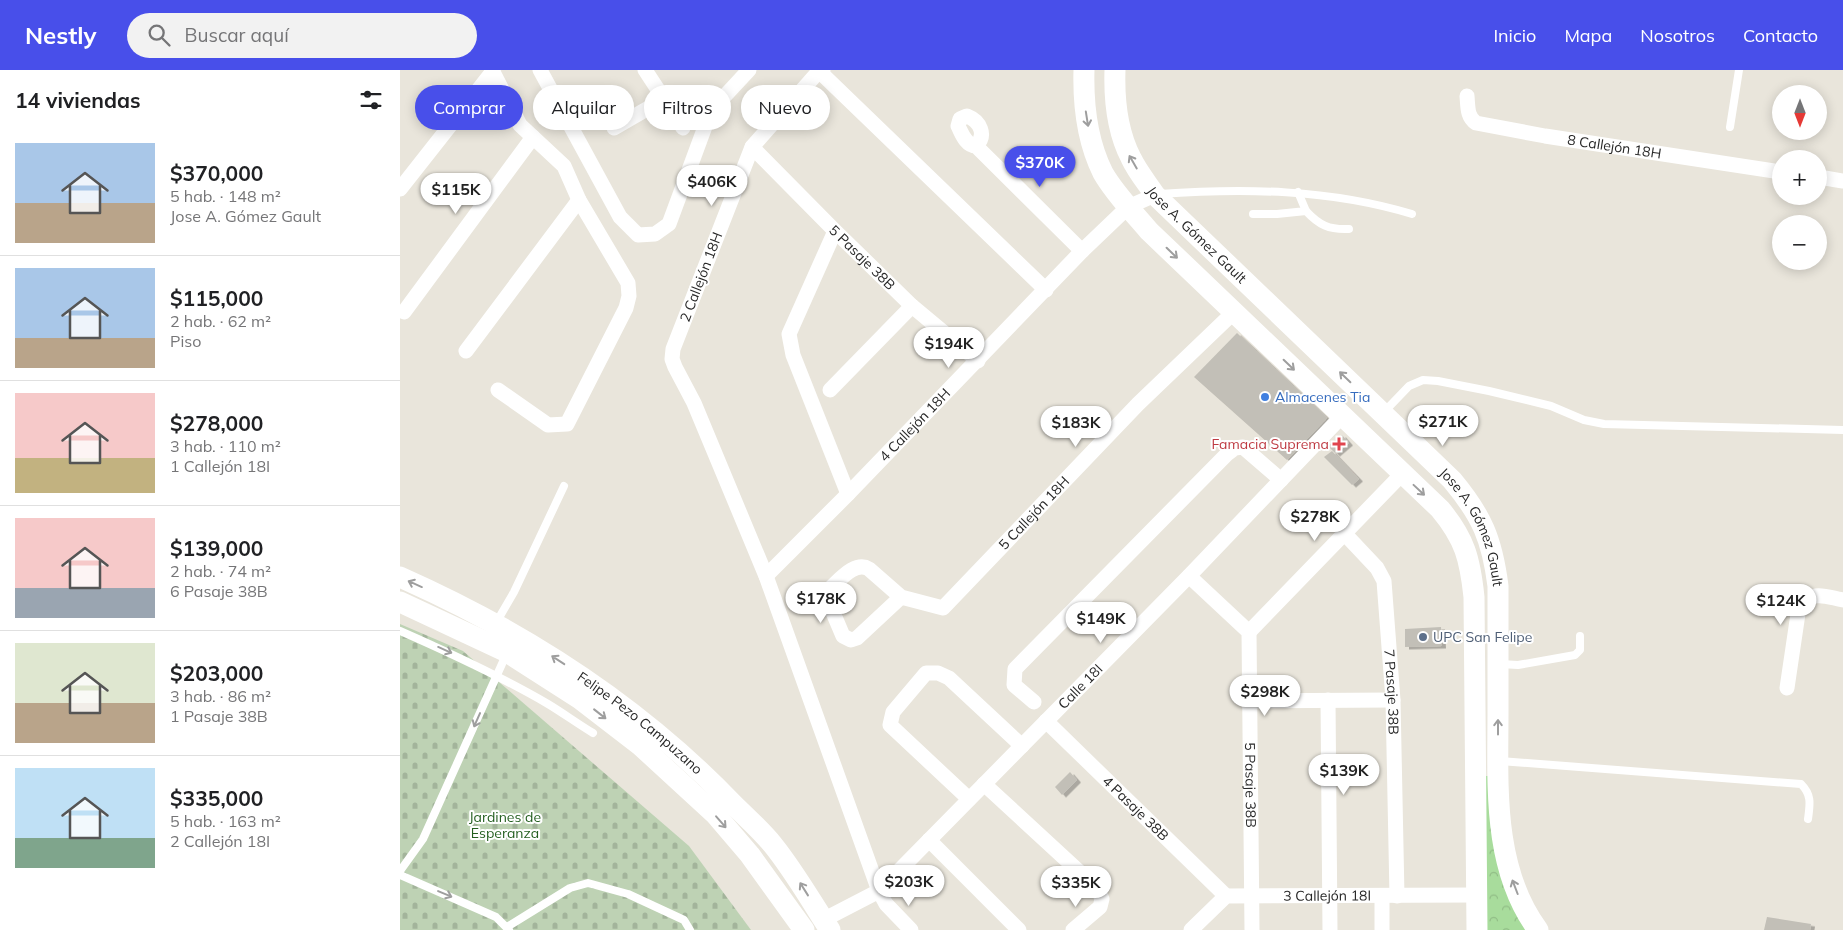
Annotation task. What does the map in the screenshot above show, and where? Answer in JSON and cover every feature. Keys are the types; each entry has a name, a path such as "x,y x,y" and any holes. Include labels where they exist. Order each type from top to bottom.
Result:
{"main road":[{"name":"Jose A. Gómez Gault","path":"1084,70 1083,87 1086,120 1093,146 1103,173 1128,207 1149,231 1440,509 1454,526 1464,546 1471,567 1487,761 1500,817 1506,858 1518,894 1538,930"},
{"name":"Jose A. Gómez Gault","path":"1115,70 1116,115 1122,136 1131,159 1155,195 1452,480 1469,500 1481,520 1490,541 1498,586 1498,664 1487,761 1477,895 1477,930"},
{"name":"Felipe Pezo Campuzano","path":"400,577 437,593 491,632 512,644 570,668 627,708 705,774 772,844 797,877 826,925"},
{"name":"Felipe Pezo Campuzano","path":"400,602 491,632"},
{"name":"Felipe Pezo Campuzano","path":"512,644 634,740 715,814 750,855 804,930"}],"street":[{"path":"540,70 620,217 638,234 655,234 669,224 706,124 722,99 749,70"},
{"path":"645,70 655,85"},
{"path":"820,70 1046,290"},
{"name":"2 Callejón 18H","path":"766,576 694,403 675,367 672,359 673,349 752,147 820,70"},
{"path":"400,189 492,71 520,125 564,166 579,200 628,283 629,296 626,308 567,424 548,425 498,390"},
{"name":"8 Callejón 18H","path":"1467,96 1471,120 1476,123 1545,136 1772,171"},
{"path":"404,312 533,137"},
{"path":"976,146 1082,251"},
{"name":"5 Pasaje 38B","path":"752,147 912,306 978,361"},
{"path":"1827,178 1843,181"},
{"name":"4 Callejón 18H","path":"766,576 978,361 1082,251 1128,207 1155,195"},
{"path":"466,351 579,200"},
{"path":"835,231 789,334 792,355 848,494"},
{"path":"830,390 912,306"},
{"name":"5 Callejón 18H","path":"901,597 943,608 1048,491 1134,400 1234,312"},
{"name":"Calle 18I","path":"826,925 879,890 1189,576 1342,416"},
{"path":"1034,702 1014,685 1013,676 1015,669 1227,454 1235,448 1243,448 1281,480"},
{"path":"1189,576 1249,632 1402,474"},
{"name":"7 Pasaje 38B","path":"1344,533 1377,568 1384,581 1393,700 1389,896 1382,930"},
{"path":"863,566 901,597 857,638 851,640 842,636 826,596 828,590 856,567 863,566"},
{"path":"766,576 879,890 886,904 911,930"},
{"path":"1787,688 1799,607 1808,598 1817,596 1843,600"},
{"name":"5 Pasaje 38B","path":"1249,632 1252,930"},
{"path":"969,799 890,725 892,712 926,673 938,673 949,678 1022,746"},
{"path":"1328,700 1330,930"},
{"path":"1250,701 1393,700"},
{"name":"4 Pasaje 38B","path":"1046,721 1226,896"},
{"path":"984,784 1098,890 1102,899 1100,907 1073,930"},
{"path":"929,840 1019,930"},
{"name":"3 Callejón 18I","path":"1226,896 1477,895"},
{"path":"1191,930 1226,896"}],"lane":[{"path":"1730,127 1739,70"},
{"path":"1155,195 1225,190 1298,192 1383,205 1412,214"},
{"path":"1298,192 1306,212 1316,221 1334,230 1349,229"},
{"path":"1253,214 1306,212"},
{"path":"1383,413 1409,386 1423,380 1489,391 1551,406 1584,420 1604,424 1843,430"},
{"path":"491,632 514,592 564,486"},
{"path":"400,631 497,676 549,704 592,733"},
{"path":"1498,664 1518,665 1575,655 1580,650 1580,636"},
{"path":"400,871 423,839 512,644"},
{"path":"1487,761 1801,784 1807,790 1811,801 1808,819"},
{"path":"400,875 496,916 508,928 570,888 588,883 628,894 684,920 690,930"}],"green space":[{"name":"Jardines de Esperanza","path":"400,624 463,651 689,846 751,930 400,930"},
{"path":"1481,776 1490,776 1529,930 1486,930"}],"building":[{"name":"Almacenes Tia","path":"1237,333 1327,418 1287,460 1194,377"},
{"name":"Famacia Suprema","path":"1342,435 1349,443 1336,454 1328,446"},
{"path":"1332,451 1359,479 1352,485 1324,457"},
{"name":"UPC San Felipe","path":"1441,627 1442,646 1405,647 1405,629"},
{"path":"1070,772 1077,780 1062,795 1055,787"},
{"path":"1767,917 1811,924 1810,930 1764,930"}],"place":[{"name":"Almacenes Tia","path":"1265,397"},
{"name":"Famacia Suprema","path":"1339,444"},
{"name":"UPC San Felipe","path":"1423,637"}]}
